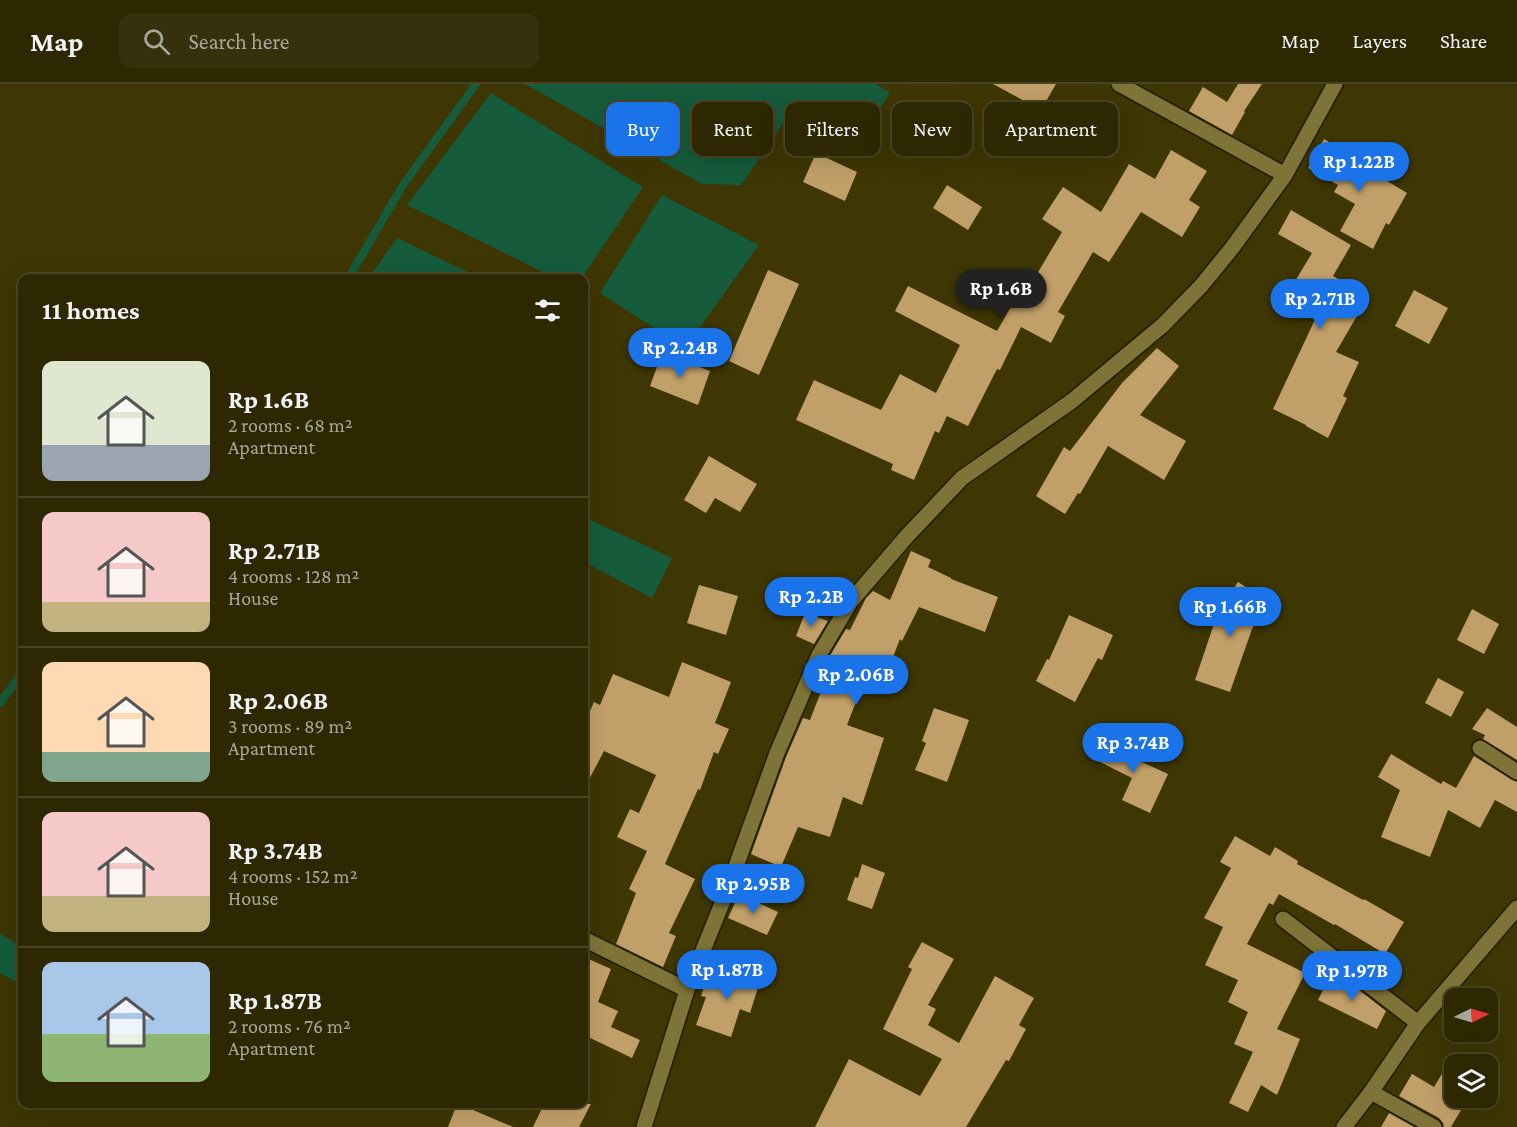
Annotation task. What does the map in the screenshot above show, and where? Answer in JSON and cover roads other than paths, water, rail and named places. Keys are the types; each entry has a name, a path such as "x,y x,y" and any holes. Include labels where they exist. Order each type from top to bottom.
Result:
{"street":[{"path":"1119,84 1285,175"},
{"path":"644,1127 687,990 727,891 777,753 819,655 851,601 907,536 962,478 1072,401 1163,326 1201,286 1285,175 1335,84"},
{"path":"1480,748 1517,772"},
{"path":"1344,1127 1418,1023 1517,908"},
{"path":"1283,919 1418,1023"},
{"path":"588,941 687,990"},
{"path":"1371,1092 1434,1127"}],"waterway":[{"path":"351,274 403,185 476,84"},
{"path":"0,703 18,678"}]}
